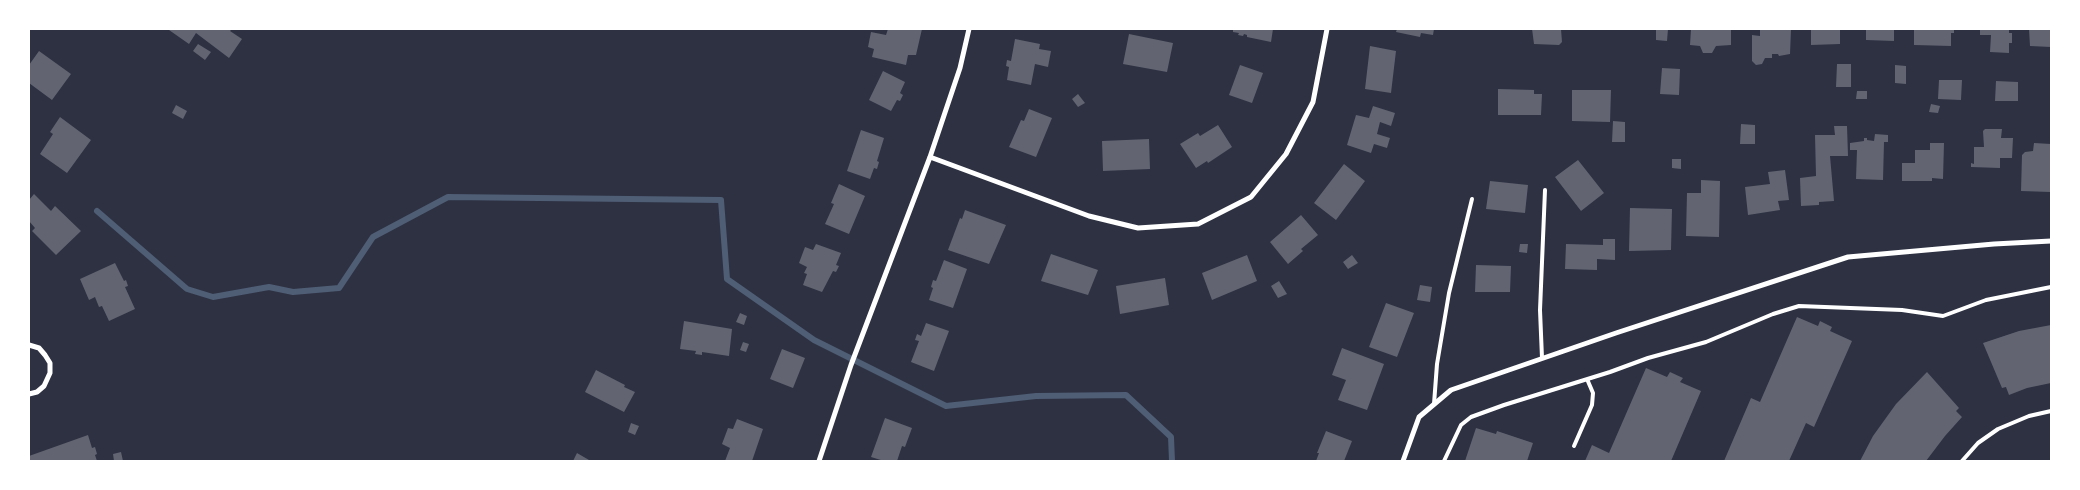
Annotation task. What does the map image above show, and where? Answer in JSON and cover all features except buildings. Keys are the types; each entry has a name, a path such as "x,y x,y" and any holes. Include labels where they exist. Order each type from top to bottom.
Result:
{"street":[{"path":"819,461 851,365 930,157 960,68 970,29"},
{"path":"930,157 1089,216 1138,228 1198,224 1251,197 1286,154 1313,102 1326,29"},
{"path":"1403,461 1418,417 1451,390 1542,358 1848,256 2051,241"},
{"path":"29,345 38,348 45,355 50,363 50,373 44,386 37,392 29,394"}],"lane":[{"path":"1542,358 1540,310 1545,190"},
{"path":"1434,404 1437,364 1449,293 1472,199"},
{"path":"1444,461 1461,425 1472,417 1504,404 1648,358 1706,342 1773,314 1800,306 1902,310 1943,316 1986,300 2051,287"},
{"path":"1574,446 1592,405 1593,393 1587,379"},
{"path":"1962,461 1978,443 1998,429 2029,416 2051,411"}],"waterway":[{"path":"97,211 187,289 213,297 269,287 293,292 339,288 373,237 448,197 721,200 727,279 814,340 946,406 1036,396 1126,395 1171,437 1172,461"}]}
